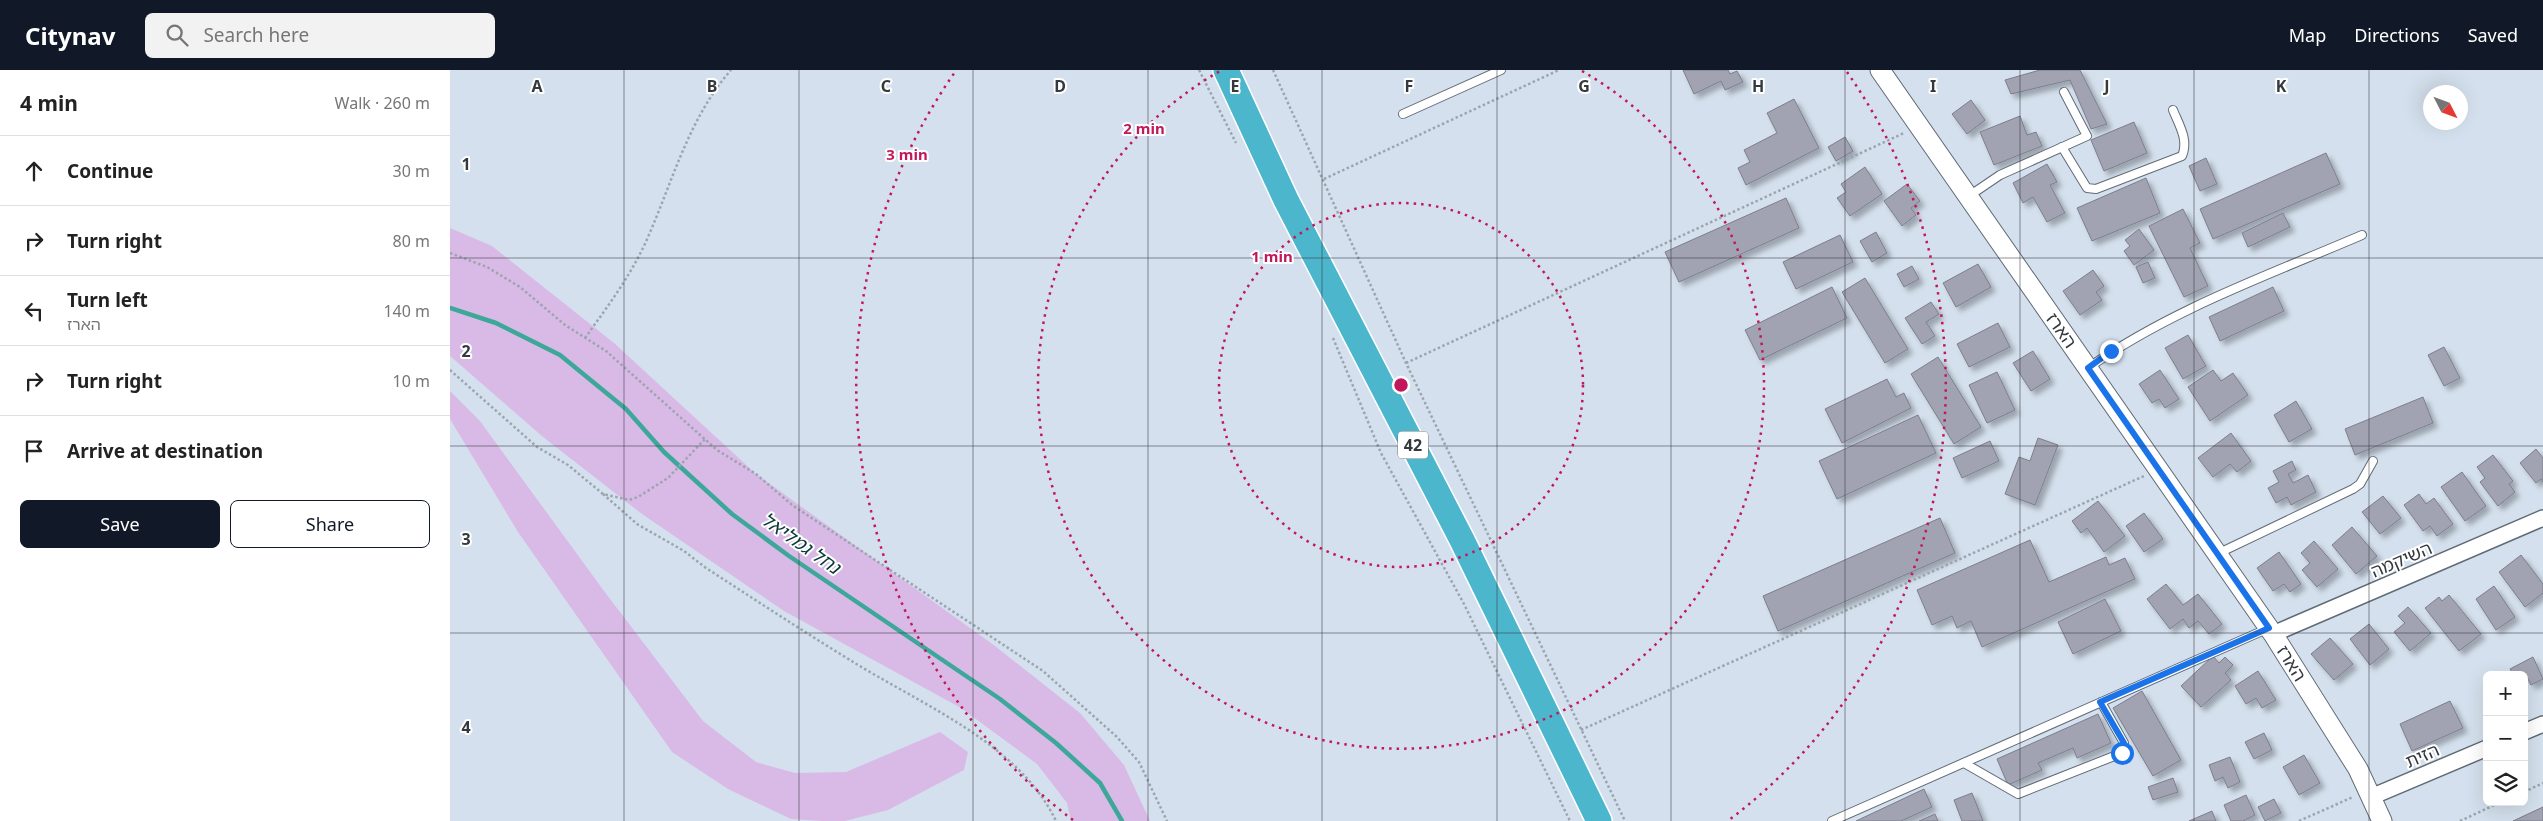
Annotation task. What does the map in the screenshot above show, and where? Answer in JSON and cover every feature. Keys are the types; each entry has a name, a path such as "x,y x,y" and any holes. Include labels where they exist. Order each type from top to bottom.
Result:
{"highway":[{"name":"42","path":"1226,70 1286,200 1462,540 1599,821"}],"street":[{"name":"הארז","path":"1880,70 2271,631 2358,769 2382,821"},
{"name":"השיקמה","path":"2271,631 2543,518"},
{"path":"2528,730 2543,724"},
{"name":"הזית","path":"2370,793 2483,750"}],"lane":[{"path":"1403,114 1501,70"},
{"path":"1969,197 2000,175 2087,136 2064,92"},
{"path":"2062,147 2087,188 2096,189 2182,156 2185,150 2184,138 2173,110"},
{"path":"2088,368 2111,351 2170,318 2362,235"},
{"path":"2217,554 2360,484 2373,462"},
{"path":"1832,821 2100,702 2271,631"},
{"path":"1964,763 2018,794 2122,753 2124,743 2100,702"}],"path":[{"path":"585,338 629,275 648,238 682,150 718,85 731,70"},
{"path":"1199,70 1239,148"},
{"path":"1273,70 1406,363 1625,821"},
{"path":"1324,179 1559,70"},
{"path":"1406,363 1919,126"},
{"path":"450,253 487,267 520,287 565,325 606,351 717,450 756,474 792,505 1043,671 1117,737 1138,762 1167,821"},
{"path":"1330,331 1381,454 1464,604 1570,821"},
{"path":"450,370 537,448 568,465 637,524 684,551 706,568 850,660 984,739 1025,775 1048,804 1056,821"},
{"path":"603,494 629,500 638,497 668,478 705,439"},
{"path":"1581,730 2142,477 2155,464"},
{"path":"2528,790 2543,783"},
{"path":"2299,821 2370,793"},
{"path":"2460,821 2492,806"}],"shaded area":[{"path":"450,228 492,246 614,343 756,474 995,646 1080,713 1124,765 1150,821 1071,821 1067,803 1037,764 961,708 784,611 642,514 543,437 450,356"},
{"path":"450,391 480,421 604,591 703,721 756,762 795,773 846,772 940,732 968,752 964,770 888,810 845,821 822,821 791,819 728,789 672,752 518,532 450,419"}],"building":[{"path":"1683,70 1728,70 1730,74 1737,71 1743,82 1725,90 1721,81 1694,94"},
{"path":"2040,70 2080,70 2107,124 2091,129 2070,80 2011,94 2005,80"},
{"path":"1794,99 1819,148 1746,185 1738,168 1750,162 1744,150 1777,133 1767,113"},
{"path":"1971,100 1985,120 1967,134 1952,114"},
{"path":"2020,116 2027,135 2036,132 2042,146 1994,165 1980,132"},
{"path":"2134,122 2147,153 2104,171 2091,140"},
{"path":"1845,137 1853,151 1836,161 1828,147"},
{"path":"2326,153 2340,184 2213,239 2200,209"},
{"path":"2206,158 2217,184 2200,191 2189,166"},
{"path":"2047,164 2057,182 2050,185 2065,213 2047,222 2033,197 2023,203 2013,183"},
{"path":"1865,167 1882,194 1850,216 1837,198 1846,192 1841,184"},
{"path":"2146,178 2160,213 2092,241 2077,208"},
{"path":"1907,184 1920,201 1911,208 1916,215 1902,226 1884,201"},
{"path":"1786,198 1799,228 1679,282 1665,252"},
{"path":"2183,209 2200,243 2190,248 2208,286 2184,297 2149,226"},
{"path":"2283,213 2290,227 2248,247 2242,233"},
{"path":"2139,229 2154,250 2134,265 2124,251 2130,246 2125,240"},
{"path":"1876,232 1887,253 1872,262 1860,241"},
{"path":"1840,235 1853,262 1796,289 1783,262"},
{"path":"2148,262 2155,278 2143,283 2136,267"},
{"path":"1978,264 1991,287 1956,307 1943,283"},
{"path":"1912,266 1919,279 1904,287 1897,274"},
{"path":"2093,270 2104,286 2096,292 2102,300 2080,315 2063,291"},
{"path":"1865,278 1908,349 1885,363 1842,292"},
{"path":"1832,287 1847,318 1760,360 1745,330"},
{"path":"2273,287 2284,311 2220,341 2209,317"},
{"path":"1931,302 1939,314 1926,322 1935,336 1922,344 1905,318"},
{"path":"1998,323 2010,347 1969,367 1957,344"},
{"path":"2188,335 2206,366 2183,379 2165,348"},
{"path":"2444,347 2460,378 2444,386 2428,355"},
{"path":"2033,351 2050,379 2031,391 2013,363"},
{"path":"1938,357 1981,427 1954,444 1911,374"},
{"path":"2160,370 2179,399 2165,408 2159,399 2152,403 2139,384"},
{"path":"2213,370 2221,381 2233,373 2248,395 2210,421 2188,387"},
{"path":"1997,372 2015,410 1987,423 1969,385"},
{"path":"1887,379 1896,397 1904,393 1911,408 1842,443 1825,409"},
{"path":"2423,397 2433,423 2355,455 2345,429"},
{"path":"2296,401 2312,429 2289,442 2274,415"},
{"path":"1918,415 1936,453 1837,499 1819,461"},
{"path":"2231,433 2251,461 2237,472 2230,464 2213,477 2198,458"},
{"path":"2038,438 2058,445 2035,505 2005,494 2019,457 2030,461"},
{"path":"1990,441 1999,461 1962,478 1953,458"},
{"path":"2536,449 2543,458 2543,482 2541,479 2536,483 2520,463"},
{"path":"2493,455 2513,481 2509,484 2515,492 2498,506 2480,482 2485,478 2477,467"},
{"path":"2292,461 2296,470 2288,474 2293,483 2308,475 2316,492 2291,505 2287,497 2276,503 2268,488 2279,482 2273,471"},
{"path":"2462,472 2486,506 2465,521 2441,487"},
{"path":"2419,494 2426,504 2434,498 2453,524 2437,536 2430,526 2423,531 2404,505"},
{"path":"2383,496 2401,518 2380,534 2362,512"},
{"path":"2098,501 2125,536 2104,552 2087,528 2081,533 2072,521"},
{"path":"2144,513 2163,539 2144,552 2126,526"},
{"path":"1940,518 1955,553 1778,631 1763,596"},
{"path":"2352,527 2377,556 2356,574 2332,545"},
{"path":"2030,540 2049,582 2106,557 2109,565 2125,558 2135,579 1982,647 1971,621 1957,628 1952,616 1932,625 1917,590"},
{"path":"2314,541 2338,569 2317,587 2302,570 2310,563 2301,553"},
{"path":"2279,552 2301,584 2290,592 2284,584 2273,591 2257,568"},
{"path":"2521,555 2543,584 2543,593 2525,607 2499,572"},
{"path":"2166,584 2183,605 2198,594 2222,624 2209,634 2198,621 2189,628 2183,619 2170,629 2147,599"},
{"path":"2494,586 2515,617 2496,630 2476,599"},
{"path":"2449,595 2481,634 2459,651 2425,608 2439,597 2442,601"},
{"path":"2105,599 2121,631 2073,654 2058,622"},
{"path":"2408,607 2431,633 2410,651 2394,632 2405,623 2398,616"},
{"path":"2369,624 2389,649 2370,665 2350,639"},
{"path":"2330,638 2353,664 2334,680 2311,654"},
{"path":"2213,656 2219,663 2225,657 2233,665 2225,673 2231,680 2201,707 2181,686"},
{"path":"2533,657 2543,679 2531,685 2528,679 2528,671 2511,671 2510,669"},
{"path":"2258,671 2276,700 2262,708 2256,698 2246,704 2235,686"},
{"path":"2142,691 2181,760 2153,776 2113,708"},
{"path":"2450,701 2463,728 2412,751 2400,724"},
{"path":"2098,714 2111,743 2077,758 2073,748 2038,763 2042,770 2008,785 1997,759"},
{"path":"2264,733 2272,750 2254,759 2245,742"},
{"path":"2304,755 2320,783 2299,795 2283,767"},
{"path":"2230,757 2240,782 2228,788 2223,777 2215,781 2209,765"},
{"path":"2173,778 2178,792 2153,800 2148,787"},
{"path":"1924,789 1932,807 1901,821 1856,821"},
{"path":"1972,793 1983,821 1962,821 1954,800"},
{"path":"2246,795 2255,815 2243,821 2231,821 2224,805"},
{"path":"2274,799 2281,813 2265,821 2258,807"},
{"path":"2543,807 2543,821 2513,821"},
{"path":"2212,811 2216,821 2189,821"},
{"path":"1935,814 1938,821 1919,821"}],"waterway":[{"name":"נחל גמליאל","path":"450,308 496,323 560,355 626,409 664,452 732,514 789,556 1000,699 1056,743 1100,783 1122,821"}],"route":[{"path":"2111,351 2088,368 2269,628 2100,702 2124,743 2122,753"}]}
